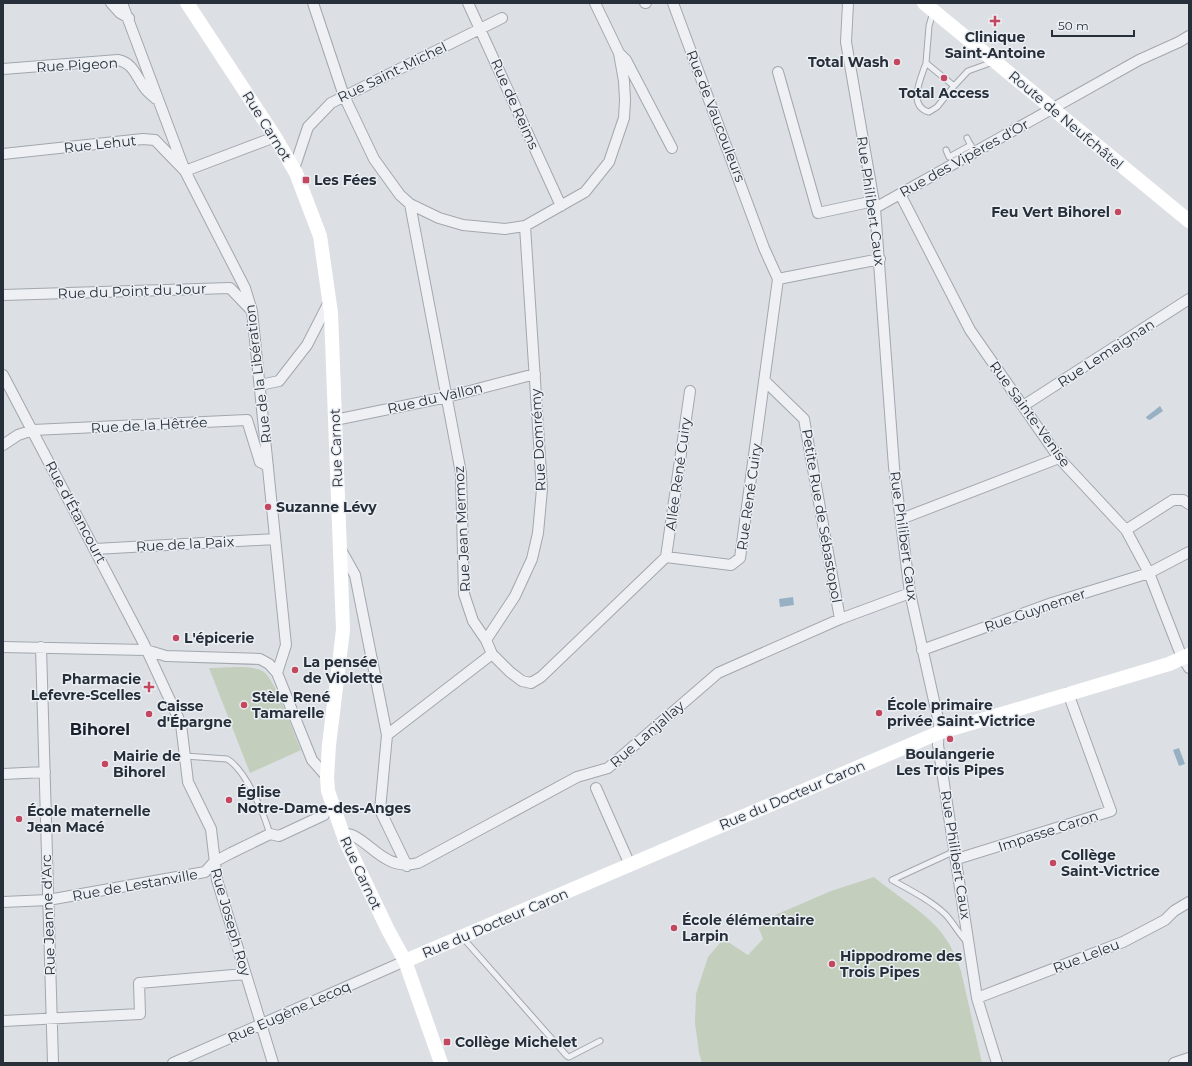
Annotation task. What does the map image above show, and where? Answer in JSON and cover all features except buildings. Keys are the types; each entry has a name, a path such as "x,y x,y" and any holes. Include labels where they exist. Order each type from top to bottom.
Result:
{"street":[{"path":"111,3 129,18"},
{"name":"Rue de la Libération","path":"122,3 129,18 157,100 185,171 245,288 252,310 286,645 276,673"},
{"name":"Rue Carnot","path":"187,3 275,137 294,169 301,182 320,236 330,302 336,420 343,630 327,777 330,798 342,834 388,930 405,961 441,1063"},
{"path":"313,3 344,96 374,159 400,195 410,204 439,218 463,225 505,229 525,226 585,192 609,162 624,118 624,81 619,53 595,3"},
{"name":"Rue de Reims","path":"468,3 561,206"},
{"name":"Rue de Vaucouleurs","path":"673,3 764,248 778,279"},
{"name":"Rue Philibert Caux","path":"848,3 846,42 874,205 880,259 894,467 910,593 939,723 938,745 953,854 977,998 996,1063"},
{"name":"Route de Neufchâtel","path":"928,7 1189,222"},
{"name":"Rue Saint-Michel","path":"294,169 308,127 331,102 502,18"},
{"name":"Rue des Vipères d'Or","path":"778,72 818,213 874,205 900,194 973,148 1052,109 1139,60 1189,36"},
{"path":"619,53 626,60 672,148"},
{"name":"Rue Pigeon","path":"3,69 118,60 129,64 145,89 157,100"},
{"path":"185,171 275,137"},
{"name":"Rue Lehut","path":"3,154 143,139 155,140 185,171"},
{"name":"Rue Sainte-Venise","path":"900,194 970,330 1060,458 1126,530 1148,573 1187,660"},
{"name":"Rue Jean Mermoz","path":"410,204 462,473 464,594 473,621 486,640 492,654"},
{"name":"Rue Domrémy","path":"486,640 515,596 532,559 538,533 542,489 525,226"},
{"path":"778,279 880,259"},
{"name":"Rue René Cuiry","path":"666,557 731,565 740,558 778,279"},
{"name":"Rue du Point du Jour","path":"3,295 230,288 252,310"},
{"name":"Rue Lemaignan","path":"1023,406 1189,299"},
{"path":"260,385 279,381 307,345 330,302"},
{"name":"Rue du Vallon","path":"336,420 447,397 535,374"},
{"name":"Rue d'Étancourt","path":"3,375 95,549 146,650 181,724 185,756"},
{"name":"Petite Rue de Sébastopol","path":"765,381 804,419 840,619"},
{"name":"Allée René Cuiry","path":"666,557 690,391"},
{"name":"Rue de la Hêtrée","path":"3,445 18,435 33,430 247,420 260,462 268,466"},
{"path":"901,519 1060,458"},
{"path":"1126,530 1174,500 1183,500 1189,504"},
{"name":"Rue de la Paix","path":"95,549 275,539"},
{"path":"340,547 355,575 387,735 380,810 407,866"},
{"name":"Rue Guynemer","path":"922,650 1052,603 1148,573 1189,552"},
{"path":"387,735 492,654 510,672 522,681 531,683 541,677 666,557"},
{"name":"Rue Lanjallay","path":"407,866 418,863 577,777 608,768 718,673 840,619 910,593"},
{"path":"3,647 146,650 166,656 260,659 269,664 276,673 312,760 327,777"},
{"name":"Rue Jeanne d'Arc","path":"42,647 53,1063"},
{"name":"Rue du Docteur Caron","path":"405,961 938,732 1187,660"},
{"name":"Impasse Caron","path":"953,854 1111,811 1068,694"},
{"name":"Rue Joseph Roy","path":"185,756 188,782 211,829 214,862 224,905 273,1063"},
{"path":"3,774 45,772"},
{"path":"596,788 630,865"},
{"name":"Rue de Lestanville","path":"3,902 48,900 205,872 214,862 270,834 279,836 324,815"},
{"path":"342,834 347,834 361,841 387,860 407,866"},
{"name":"Rue Leleu","path":"977,998 1123,942 1165,920 1174,911 1189,902"},
{"name":"Rue Eugène Lecoq","path":"173,1063 405,961"},
{"path":"3,1021 140,1014 138,984 245,974"},
{"path":"1174,1063 1189,1058"}],"lane":[{"path":"928,7 929,26 926,63 916,94 919,105 924,110 929,112 937,108 968,71 995,62"},
{"path":"926,63 954,86"},
{"path":"946,150 949,157 973,148 966,138"},
{"path":"185,756 227,760 232,763 247,783 266,820 270,834"},
{"path":"953,854 892,880 929,901 946,916 957,932 969,944"},
{"path":"462,937 566,1056 569,1057 600,1041"}],"green space":[{"path":"245,667 264,672 269,677 279,696 301,750 250,773 209,668"},
{"name":"Hippodrome des Trois Pipes","path":"874,877 926,916 946,939 954,953 961,971 982,1063 702,1063 699,1053 695,1023 696,994 708,957 725,937 728,942 748,955 763,939 757,923 831,891"}],"water":[{"path":"1160,406 1163,411 1150,420 1147,419 1146,417"},
{"path":"793,597 794,605 780,607 779,599"},
{"path":"1179,748 1185,764 1179,766 1173,750"}],"place":[{"name":"Clinique Saint-Antoine","path":"995,21"},
{"name":"Total Wash","path":"897,62"},
{"name":"Total Access","path":"944,78"},
{"name":"Les Fées","path":"306,180"},
{"name":"Feu Vert Bihorel","path":"1118,212"},
{"name":"Suzanne Lévy","path":"268,507"},
{"name":"L'épicerie","path":"176,638"},
{"name":"La pensée de Violette","path":"295,670"},
{"name":"Pharmacie Lefevre-Scelles","path":"149,687"},
{"name":"Stèle René Tamarelle","path":"244,705"},
{"name":"École primaire privée Saint-Victrice","path":"879,713"},
{"name":"Caisse d'Épargne","path":"149,714"},
{"name":"Boulangerie Les Trois Pipes","path":"950,739"},
{"name":"Mairie de Bihorel","path":"105,764"},
{"name":"Église Notre-Dame-des-Anges","path":"229,800"},
{"name":"École maternelle Jean Macé","path":"19,819"},
{"name":"Collège Saint-Victrice","path":"1053,863"},
{"name":"École élémentaire Larpin","path":"674,928"},
{"name":"Hippodrome des Trois Pipes","path":"832,964"},
{"name":"Collège Michelet","path":"447,1042"}],"district":[{"name":"Bihorel","path":"100,729"}]}
